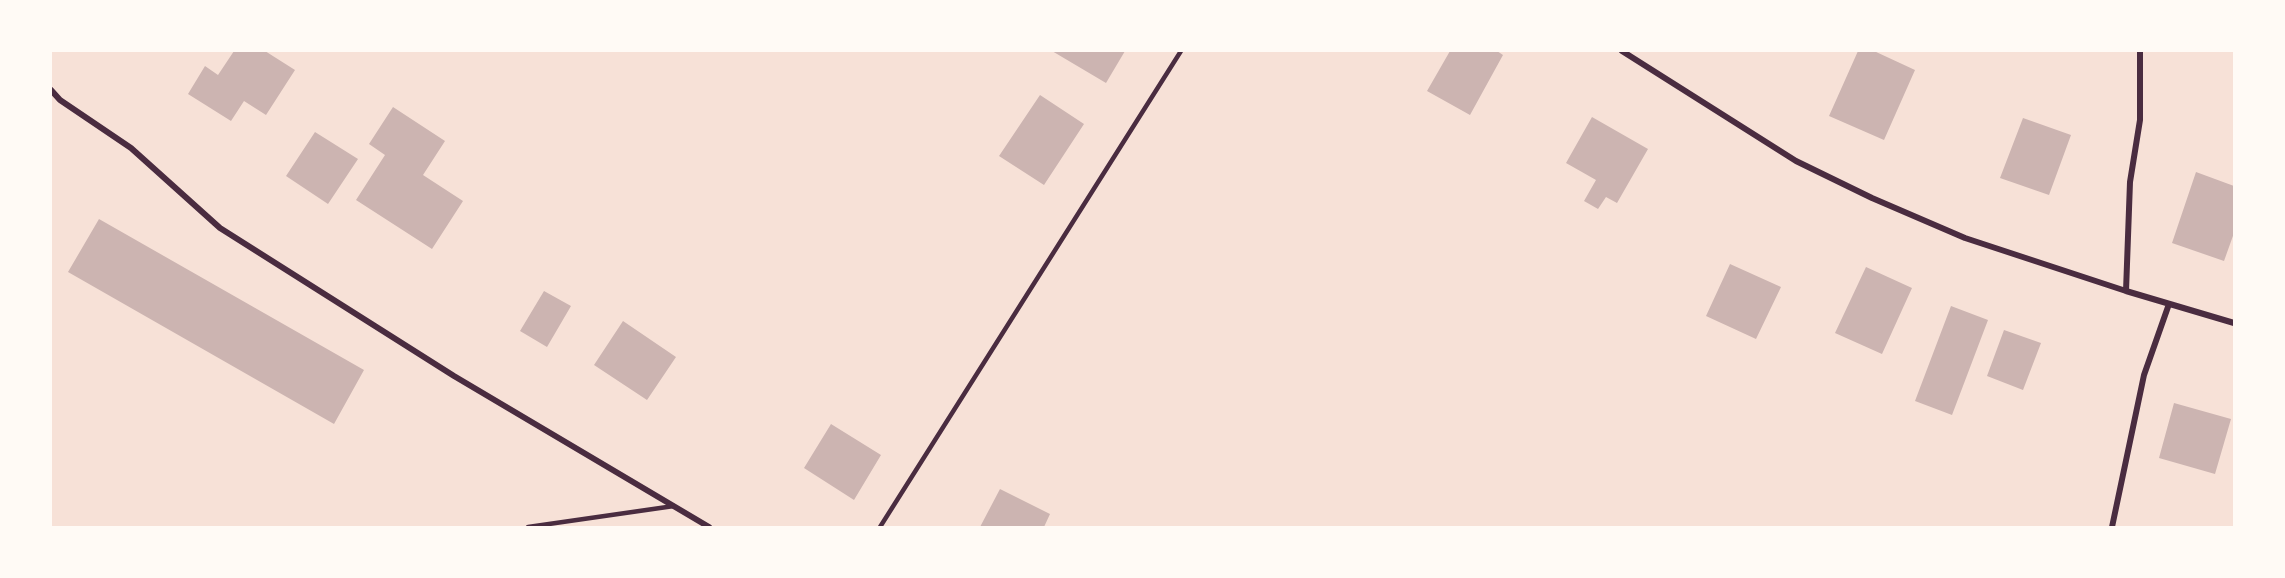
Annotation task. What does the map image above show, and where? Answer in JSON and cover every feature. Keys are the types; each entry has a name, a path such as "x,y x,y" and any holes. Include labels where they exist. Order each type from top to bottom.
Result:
{"street":[{"path":"1622,51 1796,161 1872,198 1965,238 2126,291 2234,323"},
{"path":"2126,291 2130,182 2140,120 2140,51"},
{"path":"51,90 60,100 131,148 220,228 454,376 709,527"},
{"path":"2112,527 2144,375 2169,304"}],"lane":[{"path":"880,527 1181,51"},
{"path":"528,527 676,506"}],"building":[{"path":"234,51 265,51 295,70 266,115 244,101 231,121 188,94 205,66 218,75"},
{"path":"1052,51 1125,51 1106,83"},
{"path":"1450,51 1497,51 1503,55 1470,115 1427,91"},
{"path":"1858,51 1874,51 1915,70 1884,140 1829,116"},
{"path":"1040,95 1084,124 1044,185 999,156"},
{"path":"393,107 445,141 423,175 463,201 432,249 356,200 385,155 369,144"},
{"path":"1592,117 1648,149 1617,203 1606,197 1598,209 1584,201 1596,180 1566,163"},
{"path":"2023,118 2071,135 2049,195 2000,178"},
{"path":"315,132 358,159 328,204 286,176"},
{"path":"2196,172 2234,186 2234,233 2224,261 2172,243"},
{"path":"99,219 364,370 334,424 68,272"},
{"path":"1730,264 1781,287 1756,339 1706,316"},
{"path":"1866,267 1912,288 1882,354 1835,333"},
{"path":"544,291 571,306 547,347 520,331"},
{"path":"1951,306 1988,320 1952,415 1915,401"},
{"path":"623,321 676,357 647,400 594,365"},
{"path":"2004,330 2041,343 2023,390 1987,376"},
{"path":"2174,403 2231,419 2215,474 2159,458"},
{"path":"831,424 881,455 854,500 804,468"},
{"path":"1000,489 1050,514 1044,527 980,527"}]}
